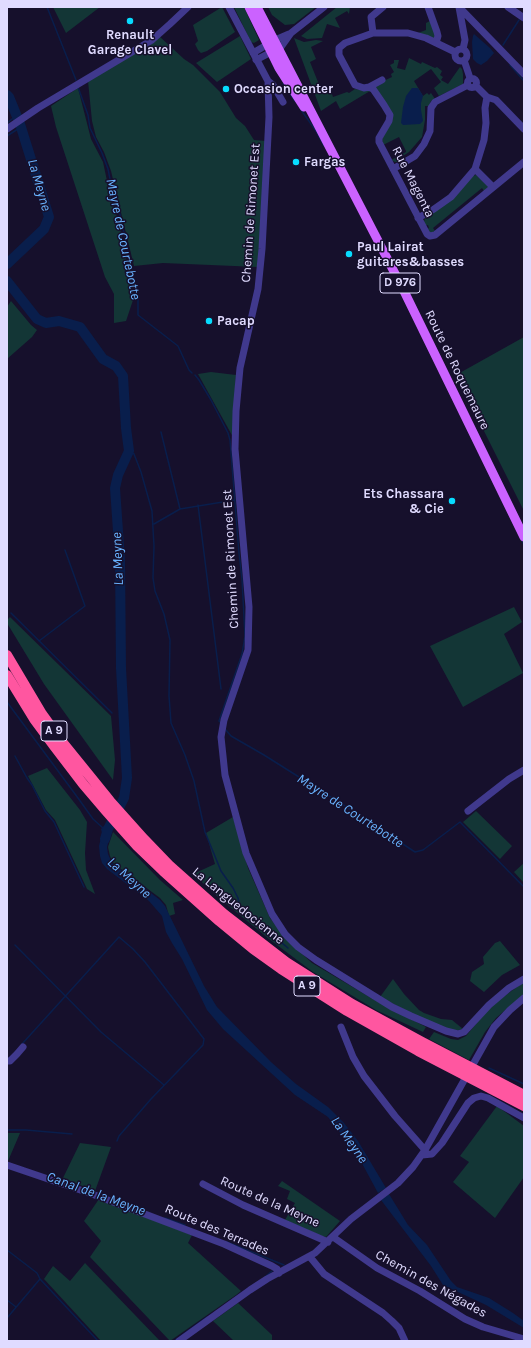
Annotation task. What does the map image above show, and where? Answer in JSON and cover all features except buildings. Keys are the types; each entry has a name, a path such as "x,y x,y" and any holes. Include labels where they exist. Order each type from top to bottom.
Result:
{"highway":[{"name":"La Languedocienne","path":"7,656 42,714 67,749 110,801 121,821 142,851 191,897 247,944 281,969 374,1027 524,1106"},
{"name":"La Languedocienne","path":"7,675 34,719 83,784 106,811 121,821 224,914 286,962 352,1004 524,1095"}],"main road":[{"name":"Route de Roquemaure","path":"249,7 302,94 404,291 524,536"},
{"name":"Route de Roquemaure","path":"257,7 272,46"}],"street":[{"path":"7,129 15,122 152,40 188,7"},
{"name":"Chemin de Rimonet Est","path":"229,7 268,81 269,117 262,249 258,289 240,368 235,449 249,607 248,650 224,720 221,737 225,775 246,853 272,914 285,934 298,947 316,960 392,1007 411,1016 446,1031 458,1034 464,1032 484,1010 508,988 524,979"},
{"path":"256,60 272,46 292,33 324,7"},
{"path":"373,33 371,17 383,7"},
{"path":"428,7 438,36 436,43"},
{"path":"459,7 465,40 463,49"},
{"path":"459,7 524,74"},
{"path":"508,7 524,18"},
{"name":"Rue Magenta","path":"455,52 436,43 408,33 373,33 345,43 339,48 338,55 355,85 373,89 390,115 389,121 379,138 379,142 427,234 430,236 435,235 524,162"},
{"path":"253,53 272,46"},
{"path":"463,49 459,49 455,52 455,56 456,59 460,61 464,60"},
{"path":"463,49 467,53 464,60 471,83 487,97 496,100 524,129"},
{"path":"369,87 382,80"},
{"path":"268,81 273,85 283,102"},
{"path":"394,169 415,156 424,144 430,131 431,108 435,102 471,83"},
{"path":"418,218 451,197 475,169 484,140 486,123 485,108 487,97"},
{"path":"475,169 493,187"},
{"path":"468,811 524,770"},
{"path":"179,1341 250,1290 310,1257 351,1219 406,1175 423,1152 498,1023 524,998"},
{"path":"341,1027 353,1057 364,1076 423,1152 428,1156 432,1154 442,1143 468,1103 474,1098 481,1096 488,1098 524,1118"},
{"path":"7,1061 10,1061 23,1047"},
{"name":"Route des Terrades","path":"7,1165 92,1194 217,1242 272,1266 279,1270 279,1273"},
{"name":"Route de la Meyne","path":"203,1184 243,1205 330,1240"},
{"name":"Chemin des Négades","path":"330,1240 420,1291 464,1319 483,1327 524,1339"},
{"path":"310,1257 325,1274 392,1321 399,1328 405,1341"}],"green space":[{"path":"53,7 100,7 66,33"},
{"path":"222,7 235,32 207,51 201,53 195,44 198,41 193,25"},
{"path":"234,7 244,7 259,40 254,43 251,42"},
{"path":"268,7 316,7 294,24 285,25 272,15"},
{"path":"337,7 350,7 349,14 347,11 335,18 340,28 327,24 322,38 307,39 301,36"},
{"path":"430,21 436,35 435,39 418,33 426,30 426,23"},
{"path":"159,36 184,59 193,65 220,92 236,118 245,126 254,140 266,141 258,267 163,263 134,266 111,171 104,152 96,137 92,121 88,81"},
{"path":"240,36 251,59 217,82 196,63"},
{"path":"294,38 304,42 316,40 323,41 311,47 316,59 310,62 320,87 327,85 333,97 347,92 349,93 355,89 370,91 340,109 336,101 321,111"},
{"path":"409,58 421,64 422,62 435,68 437,67 442,71 440,75 443,77 441,80 448,84 460,67 463,74 463,84 439,96 434,88 441,82 431,69 414,81 423,96 427,93 429,95 431,93 435,99 431,101 429,106 425,106 425,120 422,137 409,152 400,158 401,162 395,162 391,160 406,151 399,137 383,145 382,139 391,123 375,85 392,77 391,74 394,72 390,65 394,63 394,60 399,60 397,68 405,70"},
{"path":"78,88 91,139 103,162 110,195 119,223 134,297 126,321 114,323 114,294 105,277 56,127 51,106"},
{"path":"476,175 488,186 488,188 484,191 482,188 433,228 435,231 431,233 426,229 429,228 428,225 425,226 425,217 472,176"},
{"path":"11,301 37,330 32,337 7,359 7,307"},
{"path":"524,337 524,511 456,375"},
{"path":"211,372 236,375 233,437 198,374"},
{"path":"514,607 522,622 504,634 523,673 463,707 430,646"},
{"path":"10,617 111,716 115,760 113,780 44,684 7,623 7,620"},
{"path":"47,768 80,810 87,822 85,853 86,870 95,894 87,889 55,820 46,810 28,776"},
{"path":"476,811 512,846 500,859 463,822"},
{"path":"233,817 248,868 270,918 286,939 312,963 378,1002 426,1027 423,1032 376,1010 313,972 269,939 218,897 193,874 215,864 206,833"},
{"path":"113,832 160,880 183,900 173,903 175,914 169,916 166,905 160,898 113,863 108,847"},
{"path":"524,863 524,883 514,872"},
{"path":"500,941 520,965 502,975 484,992 470,981 472,972 484,964 483,957 495,943"},
{"path":"393,979 404,994 419,1010 441,1019 452,1020 463,1029 454,1031 423,1019 380,997"},
{"path":"524,982 524,994 496,1018 485,1032 469,1060 429,1039 434,1032 451,1039 458,1040 466,1036 485,1013 499,1000"},
{"path":"497,1106 524,1126 524,1177 495,1218 453,1182 469,1162 460,1156"},
{"path":"7,1133 20,1133 8,1161 7,1160"},
{"path":"80,1143 111,1147 95,1191 63,1178"},
{"path":"282,1181 340,1221 326,1237 285,1220 295,1203 287,1199 290,1191 278,1186"},
{"path":"99,1199 192,1235 188,1243 241,1291 170,1341 90,1257 101,1241 84,1221"},
{"path":"85,1263 160,1341 101,1341 44,1279 53,1266 70,1281"},
{"path":"238,1303 272,1335 272,1341 234,1341 213,1321"}],"water":[{"path":"474,34 494,53 481,65 473,59 472,42"},
{"path":"412,88 418,88 423,96 421,110 423,121 420,124 403,125 401,123 403,107 406,96"},
{"path":"107,823 112,829 107,847 112,863 160,900 165,906 204,986 217,1007 271,1062 296,1084 328,1107 344,1123 358,1141 386,1188 378,1193 358,1156 328,1117 295,1095 223,1029 207,1010 182,959 166,932 162,916 149,901 107,869 102,863 99,846 102,833 101,829"},
{"path":"389,1194 408,1225 427,1245 451,1281 457,1287 489,1298 524,1321 524,1328 486,1305 443,1285 431,1266 381,1200"}],"waterway":[{"name":"Mayre de Courtebotte","path":"47,7 76,80"},
{"path":"503,45 519,20"},
{"path":"510,65 524,81"},
{"path":"283,84 295,101"},
{"name":"Mayre de Courtebotte","path":"78,87 88,115 90,128 108,169 120,215 138,299 138,315 178,346 189,370 192,373"},
{"name":"La Meyne","path":"7,95 20,124 49,217 44,229 7,264"},
{"path":"301,110 316,131 324,146"},
{"path":"7,123 17,115"},
{"path":"7,136 21,127"},
{"name":"La Meyne","path":"7,281 37,319 46,323 59,321 80,327 103,359 116,366 123,376 129,451 118,475 115,488 120,560 121,668 127,778 124,798 108,829 105,839"},
{"name":"Mayre de Courtebotte","path":"195,375 211,400 230,440 242,579 245,636 242,654 219,721 221,723"},
{"path":"161,432 180,509"},
{"path":"129,451 134,454 141,472 152,511 154,546 153,578 155,591 164,614 170,640 169,696 171,723 185,755 194,781 205,832 221,871 238,898 240,908 288,948"},
{"path":"154,524 180,509 235,500"},
{"path":"198,505 221,689"},
{"path":"522,541 524,545"},
{"path":"39,641 85,606 65,550"},
{"path":"11,613 112,713"},
{"path":"7,702 93,819 104,829"},
{"name":"Mayre de Courtebotte","path":"225,729 231,736 345,806 415,852 423,850 460,822 524,887"},
{"path":"15,756 45,811 54,822 84,887"},
{"path":"22,1044 119,937 133,949 145,962 204,1039 203,1045 151,1099 119,1136 117,1141"},
{"path":"15,945 101,1032 164,1085"},
{"path":"489,1068 524,1084"},
{"path":"7,1130 72,1134"},
{"name":"Canal de la Meyne","path":"165,1218 185,1225"},
{"name":"Canal de la Meyne","path":"227,1242 284,1265"},
{"path":"7,1250 37,1273 40,1279"},
{"path":"266,1276 272,1271"},
{"path":"7,1318 40,1279 98,1341"},
{"path":"7,1300 16,1307"},
{"path":"174,1341 207,1317"}],"place":[{"name":"Renault Garage Clavel","path":"130,21"},
{"name":"Occasion center","path":"226,89"},
{"name":"Fargas","path":"296,162"},
{"name":"Paul Lairat guitares&basses","path":"349,254"},
{"name":"Pacap","path":"209,321"},
{"name":"Ets Chassara & Cie","path":"452,501"}]}
